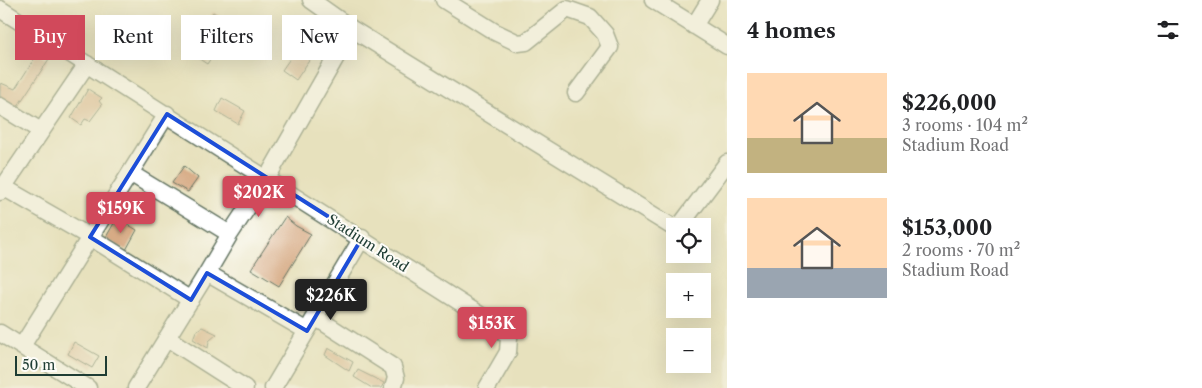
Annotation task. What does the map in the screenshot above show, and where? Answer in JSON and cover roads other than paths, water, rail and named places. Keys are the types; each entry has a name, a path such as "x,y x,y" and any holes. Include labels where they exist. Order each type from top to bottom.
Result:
{"street":[{"path":"311,0 332,15"},
{"path":"444,0 495,32 518,43 526,42 567,9 590,17 605,34 610,47 576,92"},
{"path":"653,0 727,46"},
{"path":"694,26 710,0"},
{"name":"Stadium Road","path":"0,8 502,328 510,338 508,352 487,388"},
{"path":"357,32 671,226 682,223 727,163"},
{"path":"136,388 230,234 267,178 334,60"},
{"path":"87,64 2,190 90,237 191,300"},
{"path":"0,106 41,131"},
{"path":"22,346 167,114"},
{"path":"130,173 230,234"},
{"path":"273,388 362,238"},
{"path":"207,273 306,331"},
{"path":"315,317 393,367 396,378 393,388"},
{"path":"0,334 88,388"},
{"path":"167,338 245,388"}]}
